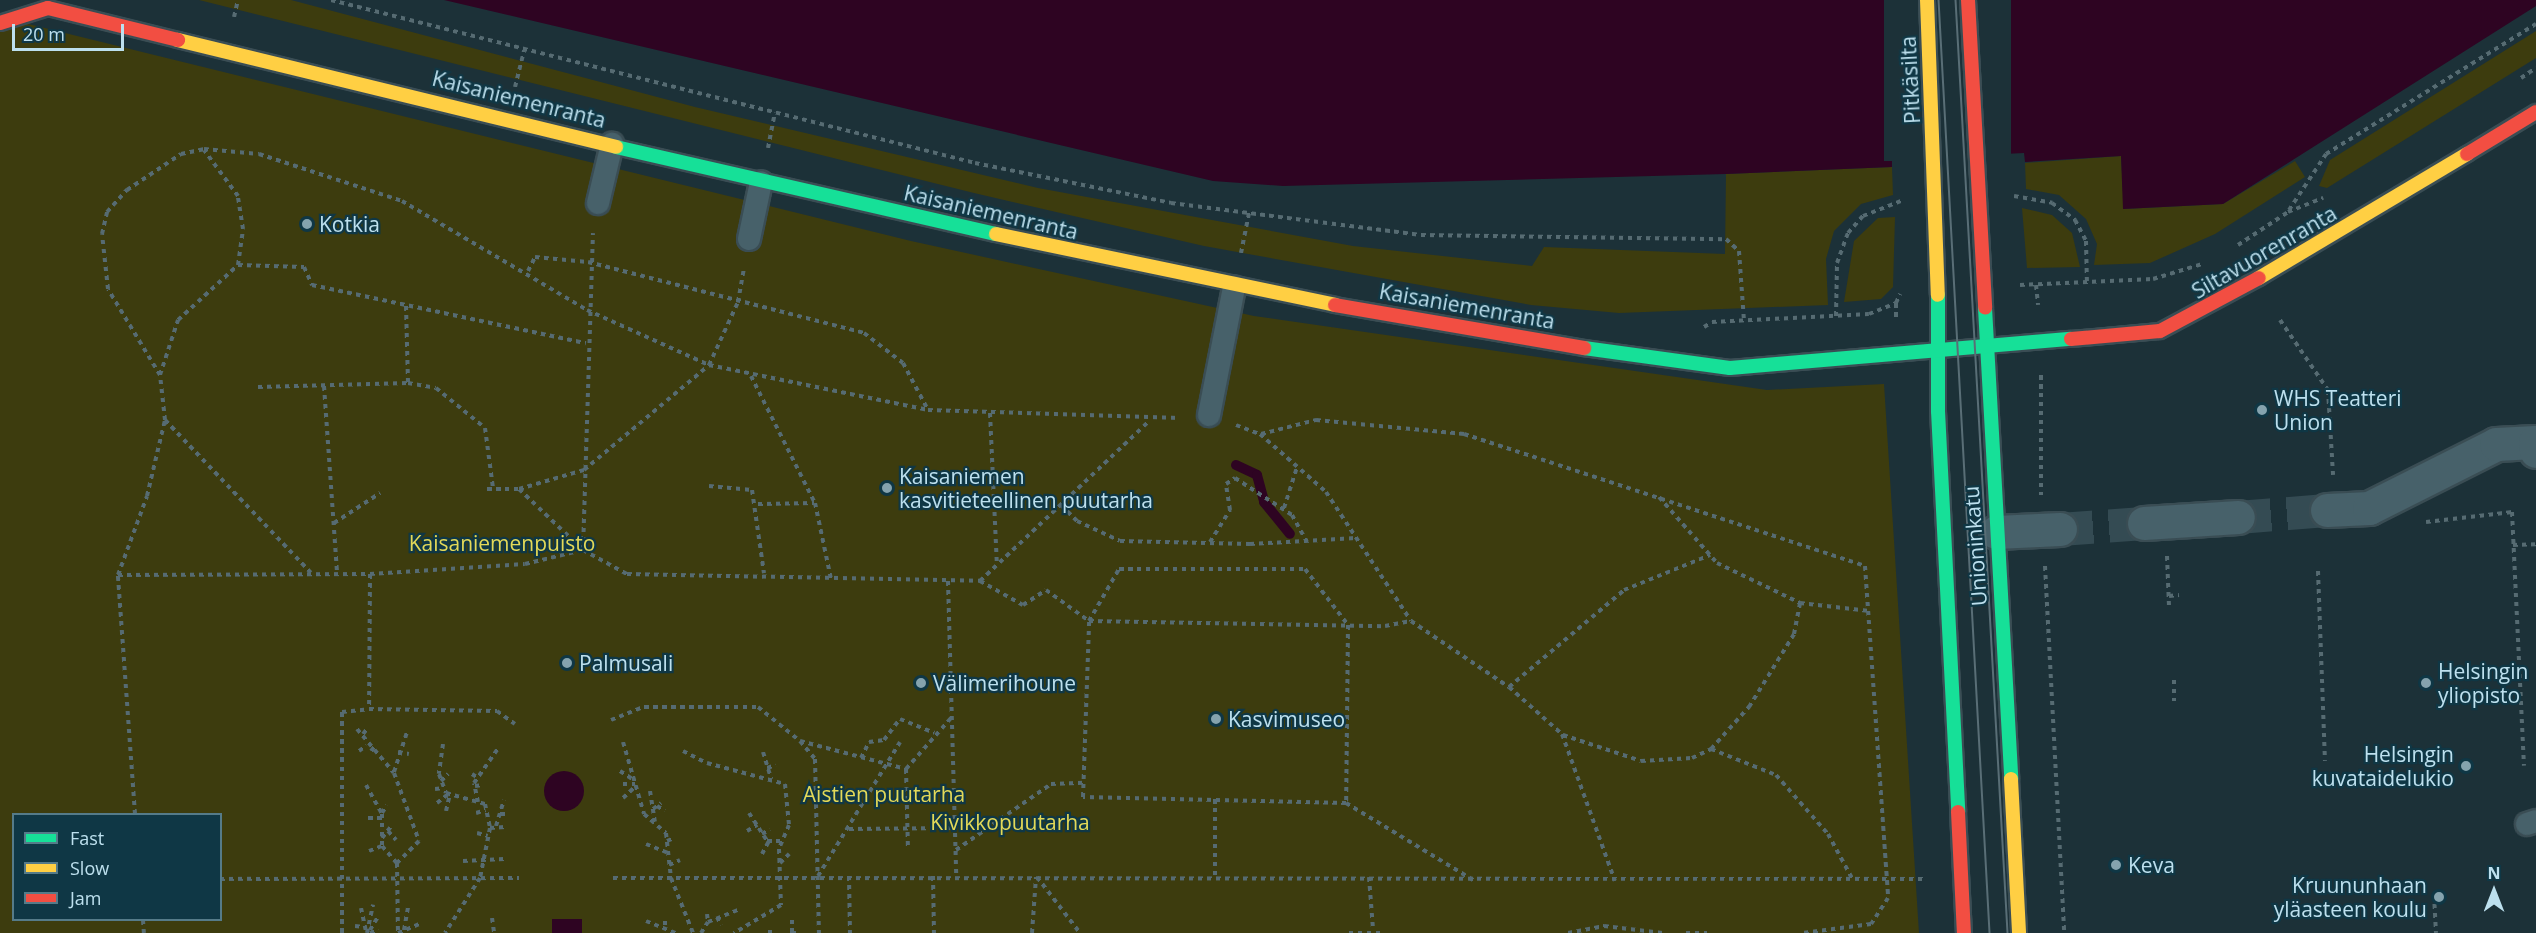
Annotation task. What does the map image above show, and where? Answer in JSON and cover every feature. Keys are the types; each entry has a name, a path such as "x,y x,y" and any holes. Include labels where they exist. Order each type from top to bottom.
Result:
{"street":[{"name":"Pitkäsilta","path":"1927,0 1935,158"},
{"name":"Unioninkatu","path":"1968,0 1985,344 2019,933"},
{"name":"Kaisaniemenranta","path":"0,23 48,8 761,182 1234,287 1666,361 1730,368 1938,351 1985,344"},
{"name":"Siltavuorenranta","path":"1985,344 2146,334 2195,316 2536,112"},
{"name":"Unioninkatu","path":"1935,158 1938,351 1964,933"},
{"path":"2327,510 2369,508 2496,444 2535,442 2536,451"},
{"path":"2144,523 2238,517"},
{"path":"1996,532 2051,529"}],"lane":[{"path":"598,202 612,144"},
{"path":"749,239 761,182"},
{"path":"1209,415 1234,287"}],"path":[{"path":"232,22 238,0"},
{"path":"331,0 975,163 1171,203 1421,235 1726,239 1739,251 1744,320"},
{"path":"2234,248 2288,212 2326,154 2536,24"},
{"path":"514,92 525,50"},
{"path":"766,154 775,113"},
{"path":"135,813 118,575 147,496 165,420 160,375 178,320 238,265 243,229 238,196 204,149"},
{"path":"160,375 108,289 104,221 144,176 181,154 204,149 259,154 337,176 402,201 528,271 586,310 709,365 928,410 1150,421 1209,415 1260,434 1326,492 1411,621 1509,687 1562,734 1641,761 1692,758 1711,749 1749,707 1794,634 1800,603"},
{"path":"2010,196 2052,203 2074,220 2086,241 2087,284"},
{"path":"1836,316 1837,263 1848,232 1863,216 1905,200"},
{"path":"583,550 588,262 598,202"},
{"path":"1239,262 1250,213"},
{"path":"487,489 519,489 584,470 709,365 738,302 749,239"},
{"path":"528,271 535,257 588,262 864,333 903,363 928,410"},
{"path":"2064,933 2051,529 2037,285 2153,279 2215,260"},
{"path":"238,265 304,267 312,285 586,343"},
{"path":"1666,361 1712,322 1836,316 1883,310 1901,292"},
{"path":"406,305 408,383"},
{"path":"2280,320 2328,390 2332,466"},
{"path":"751,375 815,503 831,579"},
{"path":"258,387 408,383 453,397 485,428 493,488"},
{"path":"324,386 337,573"},
{"path":"990,413 997,565"},
{"path":"165,420 311,573"},
{"path":"1260,434 1316,420 1432,428 1657,495 1860,562 1869,572 1887,879 1884,908 1871,924 1803,933"},
{"path":"980,581 1150,421"},
{"path":"1284,508 1298,467"},
{"path":"1210,542 1230,510 1228,480 1235,478 1267,494 1284,508 1302,527 1306,542"},
{"path":"709,486 752,490 758,504 764,573"},
{"path":"519,489 583,550 627,574 764,573 831,579 980,581 1023,605 1046,590 1089,621 1348,625 1411,621"},
{"path":"334,523 380,494"},
{"path":"1657,495 1710,555 1800,603 1870,611"},
{"path":"758,504 815,503"},
{"path":"1061,505 1077,521 1120,541 1306,542 1356,538"},
{"path":"2417,524 2512,512 2524,766"},
{"path":"2513,545 2536,544"},
{"path":"118,575 370,574 525,564 583,550"},
{"path":"2167,551 2169,605"},
{"path":"1509,687 1624,590 1710,555"},
{"path":"1346,802 1348,625 1305,569 1119,568 1089,621 1083,797 1346,802 1476,881"},
{"path":"2318,571 2325,761"},
{"path":"369,709 370,574"},
{"path":"948,581 957,874"},
{"path":"2169,596 2179,596"},
{"path":"2174,680 2174,701"},
{"path":"611,720 644,707 758,707 800,741 815,759 819,933"},
{"path":"342,933 342,712 369,709 497,711 514,724"},
{"path":"908,849 906,769 934,733 952,717"},
{"path":"861,758 869,742 884,740 900,719 934,733"},
{"path":"357,729 363,734 366,746 394,773 418,841 397,863"},
{"path":"363,734 367,729"},
{"path":"394,773 397,745 407,732"},
{"path":"1562,734 1615,881"},
{"path":"800,741 906,769"},
{"path":"623,742 644,814 655,823 667,841 671,878 693,933"},
{"path":"817,877 890,765 900,742"},
{"path":"443,744 441,781 444,788 449,794 478,802 486,810 490,828 480,878 445,933"},
{"path":"359,751 366,746"},
{"path":"371,751 375,746"},
{"path":"478,802 475,786 478,777 499,747"},
{"path":"1711,749 1776,775 1828,834 1853,879"},
{"path":"683,751 707,763 785,784 789,825 783,841 780,864 781,905 734,933"},
{"path":"398,752 409,754"},
{"path":"763,753 771,780"},
{"path":"767,768 776,765"},
{"path":"621,771 635,784"},
{"path":"441,781 448,774"},
{"path":"472,774 478,777"},
{"path":"956,850 1051,784 1084,783"},
{"path":"623,784 635,784"},
{"path":"623,798 635,784"},
{"path":"366,785 382,816"},
{"path":"475,786 483,785"},
{"path":"435,789 444,788"},
{"path":"650,791 655,808 655,823"},
{"path":"437,803 449,794"},
{"path":"446,811 449,794"},
{"path":"1215,799 1215,876"},
{"path":"496,826 504,800"},
{"path":"655,808 661,802"},
{"path":"387,805 382,816 382,846 397,863 398,933 422,923"},
{"path":"655,808 665,811"},
{"path":"477,813 486,810"},
{"path":"749,813 769,841 783,841"},
{"path":"500,814 507,814"},
{"path":"368,818 382,816"},
{"path":"382,839 392,825"},
{"path":"747,831 757,825"},
{"path":"490,828 506,827"},
{"path":"848,829 955,828"},
{"path":"762,834 770,829"},
{"path":"388,831 396,840"},
{"path":"477,833 488,836"},
{"path":"667,841 674,838"},
{"path":"762,855 769,841"},
{"path":"646,844 668,853"},
{"path":"369,851 382,846"},
{"path":"780,864 789,854"},
{"path":"463,861 483,863 504,860"},
{"path":"669,865 680,860"},
{"path":"613,878 957,874 1369,877 1476,881 1928,879"},
{"path":"849,876 850,933"},
{"path":"933,876 934,933"},
{"path":"1032,933 1036,876"},
{"path":"1036,876 1080,933"},
{"path":"1369,877 1373,929"},
{"path":"222,879 519,878"},
{"path":"2434,895 2436,933"},
{"path":"367,932 373,904"},
{"path":"404,931 408,907"},
{"path":"361,908 367,932"},
{"path":"702,933 708,922 738,910"},
{"path":"707,914 708,922"},
{"path":"367,932 379,915"},
{"path":"717,917 722,925"},
{"path":"492,918 494,933"},
{"path":"792,920 792,933 799,933"},
{"path":"646,921 676,933"},
{"path":"665,921 665,928"},
{"path":"355,926 367,932 378,930"},
{"path":"1568,933 1604,926 1625,932 1663,933"},
{"path":"1349,933 1373,929 1384,933"},
{"path":"1686,933 1707,933"}],"green space":[{"path":"199,0 291,0 695,107 1038,188 1353,246 1532,266 1544,247 1725,254 1726,174 1892,167 1893,195 1861,204 1834,231 1826,259 1828,305 1619,313 1531,305 1204,246 974,193"},
{"name":"Kaisaniemenpuisto","path":"0,17 911,241 1254,316 1767,390 1884,384 1919,933 0,933"},
{"path":"2536,31 2536,58 2327,188 2319,186 2330,160"},
{"path":"2121,156 2124,209 2223,204 2295,161 2305,177 2215,234 2150,263 2094,265 2097,244 2086,219 2059,195 2026,189 2025,163"},
{"path":"2022,208 2052,215 2072,233 2080,267 2027,268"},
{"path":"1895,217 1893,287 1881,299 1844,302 1854,241 1878,218"}],"shaded area":[{"path":"444,0 2536,0 2536,6 2223,204 2123,209 2121,156 2025,162 2024,153 1904,159 1892,161 1892,167 1726,174 1283,186 1213,181"},
{"path":"564,771 572,772 578,777 583,783 583,799 578,805 572,810 564,811 556,810 550,805 545,799 544,791 545,783 550,777 556,772"},
{"path":"552,919 582,919 582,933 552,933"}],"pier":[{"path":"1884,0 2011,0 2011,161 1884,161"}],"waterway":[{"path":"1236,465 1257,475 1264,502 1290,534"}],"tunnel":[{"path":"2238,517 2327,510"},
{"path":"2060,529 2144,523"}],"tram line":[{"path":"1939,0 1990,933"},
{"path":"1956,0 2008,933"}],"traffic: fast":[{"path":"616,147 996,234"},
{"path":"1938,295 1938,411 1958,812"},
{"path":"1985,308 2011,779"},
{"path":"1584,348 1730,368 2071,339"}],"traffic: slow":[{"path":"1927,0 1938,295"},
{"path":"178,40 616,147"},
{"path":"2259,278 2467,154"},
{"path":"996,234 1335,305"},
{"path":"2011,779 2019,933"}],"traffic: jam":[{"path":"1968,0 1985,308"},
{"path":"0,23 48,8 178,40"},
{"path":"2467,154 2536,112"},
{"path":"2071,339 2160,331 2259,278"},
{"path":"1335,305 1584,348"},
{"path":"1958,812 1964,933"}],"place":[{"name":"Kotkia","path":"307,224"},
{"name":"WHS Teatteri Union","path":"2262,410"},
{"name":"Kaisaniemen kasvitieteellinen puutarha","path":"887,488"},
{"name":"Palmusali","path":"567,663"},
{"name":"Välimerihoune","path":"921,683"},
{"name":"Helsingin yliopisto","path":"2426,683"},
{"name":"Kasvimuseo","path":"1216,719"},
{"name":"Helsingin kuvataidelukio","path":"2466,766"},
{"name":"Keva","path":"2116,865"},
{"name":"Kruununhaan yläasteen koulu","path":"2439,897"}],"park label":[{"name":"Aistien puutarha","path":"884,794"},
{"name":"Kivikkopuutarha","path":"1010,822"}]}
